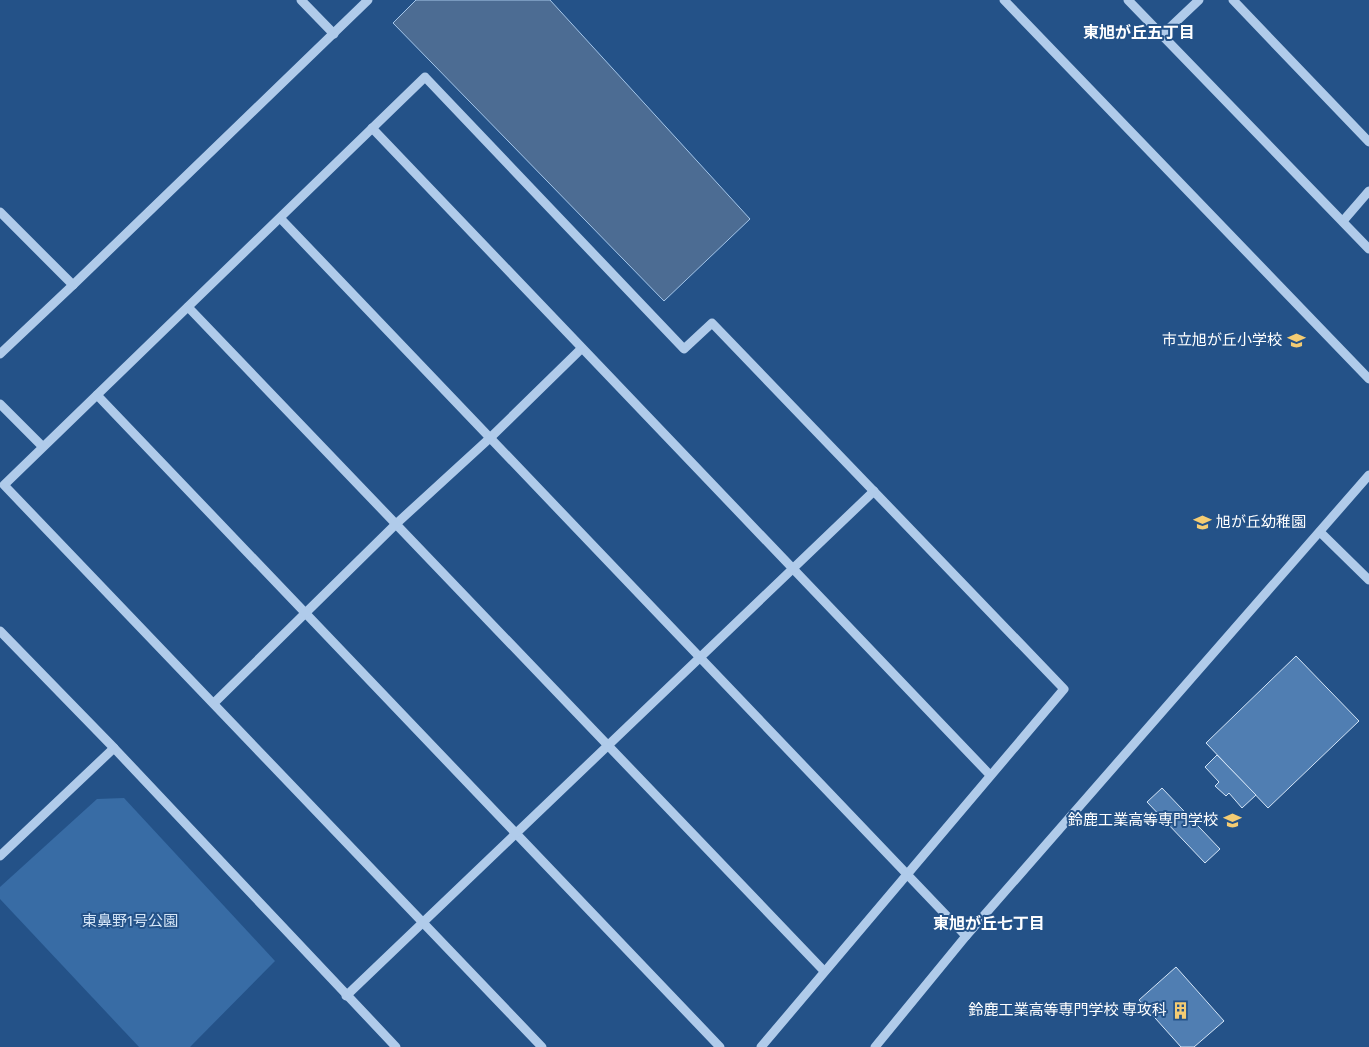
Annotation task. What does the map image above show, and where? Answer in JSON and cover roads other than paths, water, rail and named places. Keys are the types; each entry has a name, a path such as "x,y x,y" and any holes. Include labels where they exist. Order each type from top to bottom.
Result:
{"street":[{"path":"301,0 334,34"},
{"path":"0,354 368,0"},
{"path":"1004,0 1369,379"},
{"path":"1128,0 1369,249"},
{"path":"1162,35 1199,0"},
{"path":"1233,0 1369,142"},
{"path":"542,1047 4,485 42,446 280,219 425,77 684,349 712,323 1064,689 906,873 761,1047"},
{"path":"372,128 581,349 794,568 990,775"},
{"path":"1342,221 1369,191"},
{"path":"0,212 73,285"},
{"path":"280,219 491,437 966,936"},
{"path":"188,307 824,971"},
{"path":"214,703 306,615 396,524 491,437 581,349"},
{"path":"97,395 720,1047"},
{"path":"0,404 42,446"},
{"path":"875,1047 966,936 1367,479"},
{"path":"346,996 874,491"},
{"path":"1320,532 1368,577"},
{"path":"0,631 114,748 396,1047"},
{"path":"0,856 114,748"}],"place":[{"name":"市立旭が丘小学校","path":"1296,340"},
{"name":"旭が丘幼稚園","path":"1202,522"},
{"name":"鈴鹿工業高等専門学校","path":"1232,820"},
{"name":"鈴鹿工業高等専門学校 専攻科","path":"1181,1010"}],"district":[{"name":"東旭が丘五丁目","path":"1139,32"},
{"name":"東旭が丘七丁目","path":"989,923"}],"park label":[{"name":"東鼻野1号公園","path":"130,921"}]}
